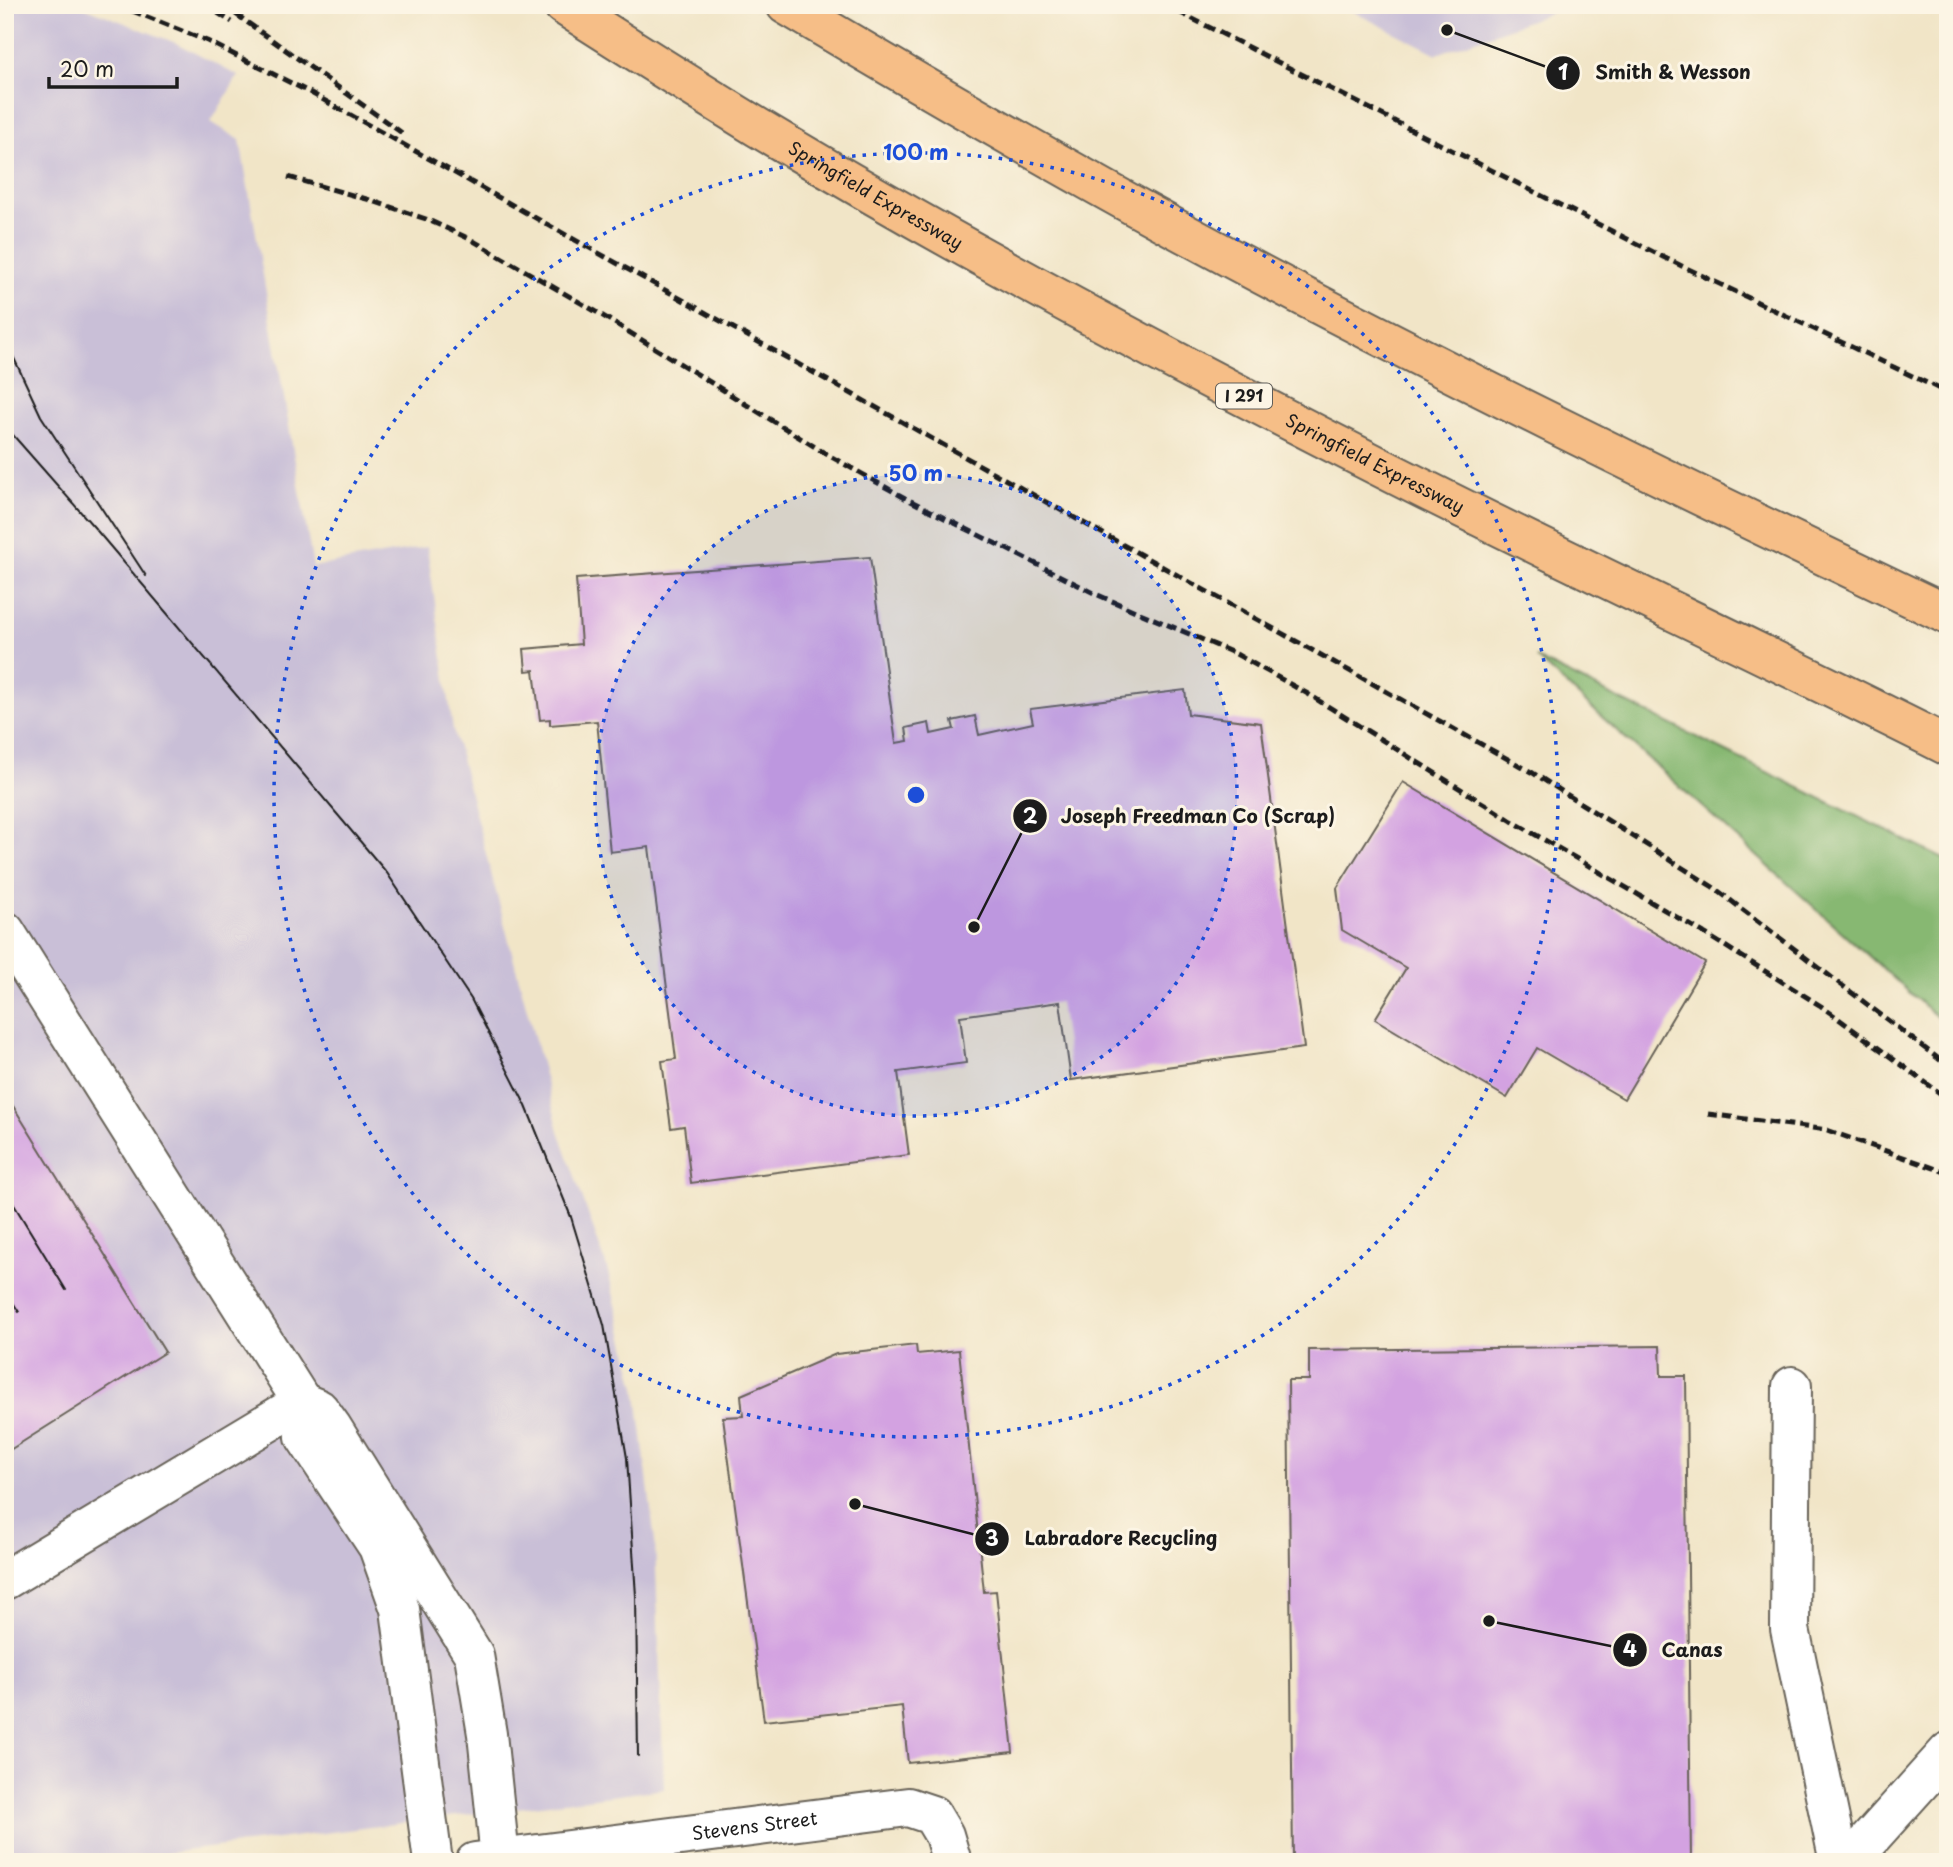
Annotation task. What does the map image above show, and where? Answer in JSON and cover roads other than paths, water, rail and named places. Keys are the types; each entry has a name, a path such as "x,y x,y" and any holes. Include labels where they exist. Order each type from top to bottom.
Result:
{"highway":[{"name":"Springfield Expressway","path":"563,5 847,180 1194,371 1390,472 1948,746"},
{"path":"786,5 1070,170 1325,308 1704,498 1948,615"}],"street":[{"path":"5,931 302,1402 305,1437 378,1548 400,1609 433,1862"},
{"path":"1791,1386 1790,1629 1839,1862"},
{"path":"5,1580 302,1402"},
{"path":"302,1402 318,1409 332,1427 474,1655 487,1734 487,1860"},
{"path":"1849,1862 1948,1752"},
{"name":"Stevens Street","path":"487,1860 908,1807 932,1815 944,1835 952,1862"}],"tram line":[{"path":"5,339 41,416 146,576"},
{"path":"5,426 387,873 471,999 526,1106 571,1217 604,1325 627,1458 636,1596 638,1756"},
{"path":"5,1190 66,1290"},
{"path":"5,1290 19,1312"}],"railway":[{"path":"118,5 207,41 311,93 1533,773 1713,887 1948,1066"},
{"path":"205,5 232,22"},
{"path":"223,5 402,133"},
{"path":"1165,5 1663,257 1948,393"},
{"path":"288,177 426,219 470,239 595,311 828,455 905,498 1098,595 1236,654 1308,694 1512,821 1704,933 1821,1006 1948,1099"},
{"path":"1708,1114 1827,1130 1948,1173"}],"place":[{"name":"Smith & Wesson","path":"1447,30"},
{"name":"Joseph Freedman Co (Scrap)","path":"974,927"},
{"name":"Labradore Recycling","path":"855,1504"},
{"name":"Canas","path":"1489,1621"}]}
